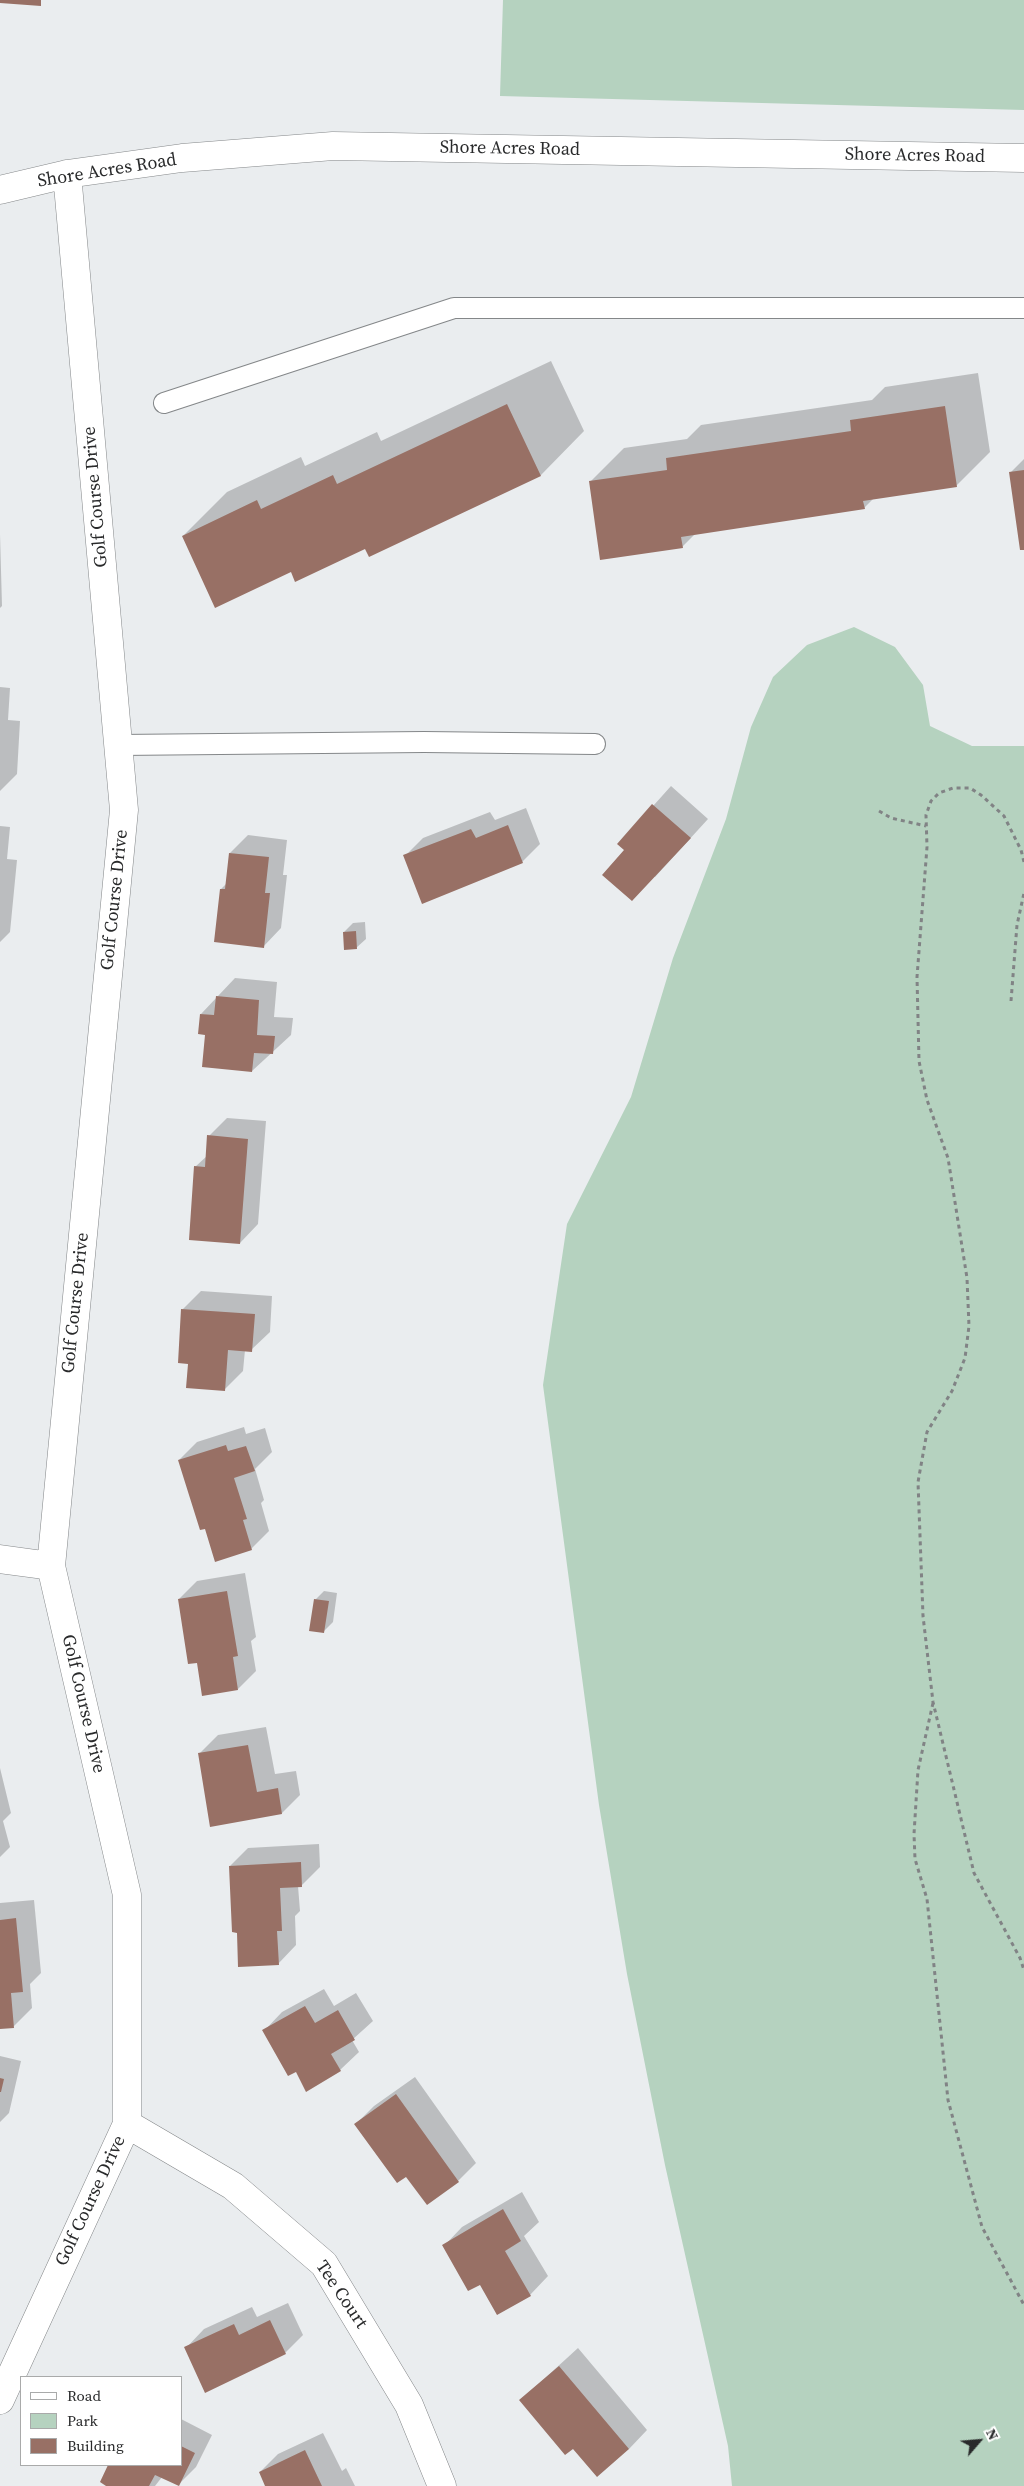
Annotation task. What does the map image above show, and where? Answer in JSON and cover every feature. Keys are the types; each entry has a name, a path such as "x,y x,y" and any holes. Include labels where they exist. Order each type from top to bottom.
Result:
{"street":[{"name":"Shore Acres Road","path":"0,190 67,174 182,158 333,146 1024,158"},
{"name":"Golf Course Drive","path":"0,2400 127,2124 127,1895 51,1566 124,810 67,174"},
{"path":"0,1559 51,1566"},
{"name":"Tee Court","path":"127,2124 233,2186 324,2264 409,2405 442,2486"}],"lane":[{"path":"164,403 454,308 1024,308"},
{"path":"118,745 424,742 594,744"}],"path":[{"path":"1024,862 1021,850 1004,816 981,795 970,788 953,788 939,793 931,801 926,815 924,885 917,977 919,1061 927,1100 948,1158 967,1278 969,1326 966,1358 952,1391 927,1432 918,1482 923,1616 933,1702 974,1873 1020,1958 1024,1970"},
{"path":"879,811 892,818 926,826"},
{"path":"1011,1000 1017,925 1024,892"},
{"path":"933,1702 918,1770 914,1834 915,1860 928,1899 948,2100 982,2227 1024,2304"}],"green space":[{"path":"503,0 1024,0 1024,110 500,96"},
{"path":"854,627 895,647 923,685 930,726 972,746 1024,746 1024,2486 732,2486 728,2446 665,2165 627,1974 599,1805 543,1385 567,1224 631,1097 673,958 726,819 751,727 773,677 807,645"}],"building":[{"path":"0,0 41,0 41,6 0,3"},
{"path":"507,404 541,476 369,557 365,549 295,582 291,572 215,608 182,536 257,500 261,509 333,475 337,484"},
{"path":"945,406 957,487 863,501 865,509 681,537 683,548 600,560 589,481 667,470 666,458 851,431 850,420"},
{"path":"1024,470 1024,550 1020,550 1009,472"},
{"path":"652,804 691,838 632,901 602,875 624,850 617,844"},
{"path":"508,825 523,863 422,904 403,855 471,829 476,838"},
{"path":"229,853 269,857 265,893 270,893 264,948 214,942 220,889 225,889"},
{"path":"356,931 357,949 344,950 343,932"},
{"path":"216,996 259,1000 257,1035 275,1036 273,1054 254,1053 252,1072 202,1067 205,1035 198,1034 200,1014 214,1015"},
{"path":"207,1135 248,1139 240,1244 189,1240 194,1166 205,1167"},
{"path":"181,1309 255,1314 252,1352 228,1350 225,1391 186,1388 188,1364 178,1363"},
{"path":"226,1445 228,1451 246,1446 255,1471 234,1478 247,1519 243,1520 252,1550 215,1562 205,1529 200,1530 178,1460"},
{"path":"227,1591 238,1656 233,1657 238,1690 202,1696 197,1663 188,1664 178,1599"},
{"path":"314,1599 329,1601 324,1633 309,1631"},
{"path":"248,1745 257,1792 278,1788 282,1814 210,1827 198,1753"},
{"path":"301,1862 302,1887 280,1888 282,1931 277,1931 279,1965 238,1967 237,1933 232,1932 229,1866"},
{"path":"16,1918 23,1992 11,1993 14,2028 0,2029 0,1920"},
{"path":"305,2006 315,2023 338,2010 355,2040 331,2054 341,2071 306,2092 296,2072 288,2076 262,2030"},
{"path":"0,2078 4,2079 1,2092 0,2092"},
{"path":"396,2094 459,2182 427,2205 406,2177 397,2183 354,2124"},
{"path":"503,2209 521,2241 505,2251 531,2296 497,2315 480,2285 468,2291 442,2245"},
{"path":"270,2320 286,2354 205,2393 184,2347 234,2324 239,2335"},
{"path":"559,2366 629,2449 597,2477 573,2449 565,2455 519,2400"},
{"path":"182,2446 195,2453 179,2486 155,2475 149,2486 106,2486 100,2482 108,2466 182,2466"},
{"path":"305,2450 322,2486 265,2486 259,2472"}]}
